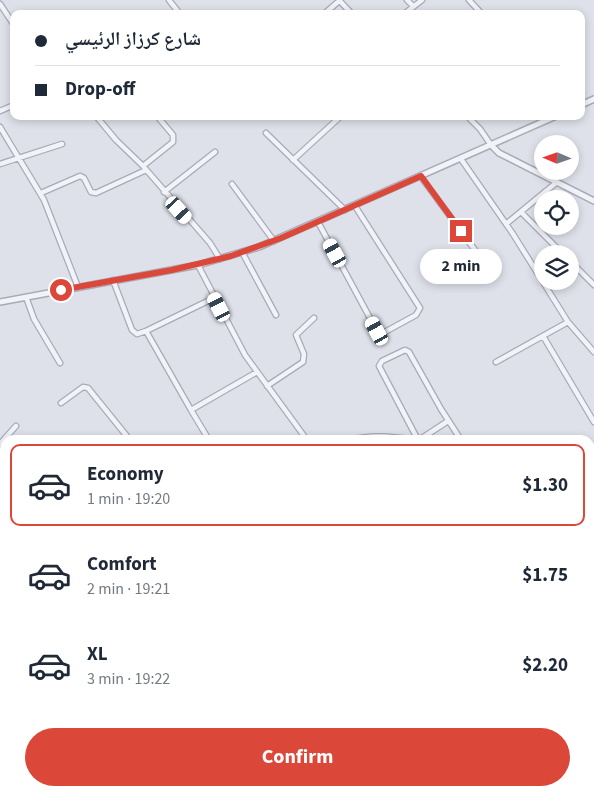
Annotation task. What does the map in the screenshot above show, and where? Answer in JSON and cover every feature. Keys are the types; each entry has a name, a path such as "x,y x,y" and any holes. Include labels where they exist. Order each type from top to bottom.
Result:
{"street":[{"path":"169,0 177,10"},
{"path":"328,10 339,0 348,10"},
{"path":"407,0 413,6"},
{"path":"408,10 422,0"},
{"path":"469,0 478,10"},
{"path":"0,4 10,19"},
{"path":"99,120 116,140 145,168 210,243 220,260"},
{"path":"41,193 82,176 92,192 96,193 145,168 173,142 173,135 160,120"},
{"path":"293,160 337,120"},
{"path":"471,120 480,129 491,146 499,153 594,201"},
{"path":"0,302 220,260 274,241 547,120"},
{"path":"0,128 41,193 78,287"},
{"path":"266,133 345,210"},
{"path":"0,164 62,144"},
{"path":"164,192 215,152"},
{"path":"461,158 506,224 568,322 594,352"},
{"path":"421,176 489,269"},
{"path":"506,224 557,182"},
{"path":"232,184 274,241"},
{"path":"318,222 377,331 384,332 416,315 420,308 355,206"},
{"path":"521,212 554,245"},
{"path":"242,252 276,315"},
{"path":"198,265 245,355 303,435"},
{"path":"579,270 594,285"},
{"path":"113,280 132,330 139,334 214,298"},
{"path":"26,297 34,319 60,363"},
{"path":"267,386 303,362 304,354 296,335 314,318"},
{"path":"496,362 568,322"},
{"path":"146,331 206,435"},
{"path":"543,336 594,422"},
{"path":"415,435 379,366 382,361 405,350 458,435"},
{"path":"191,410 257,372"},
{"path":"61,403 83,386 88,388 126,435"},
{"path":"426,435 448,421"},
{"path":"8,435 16,426"}],"route":[{"path":"61,290 220,260 281,238 421,176 461,231"}]}
